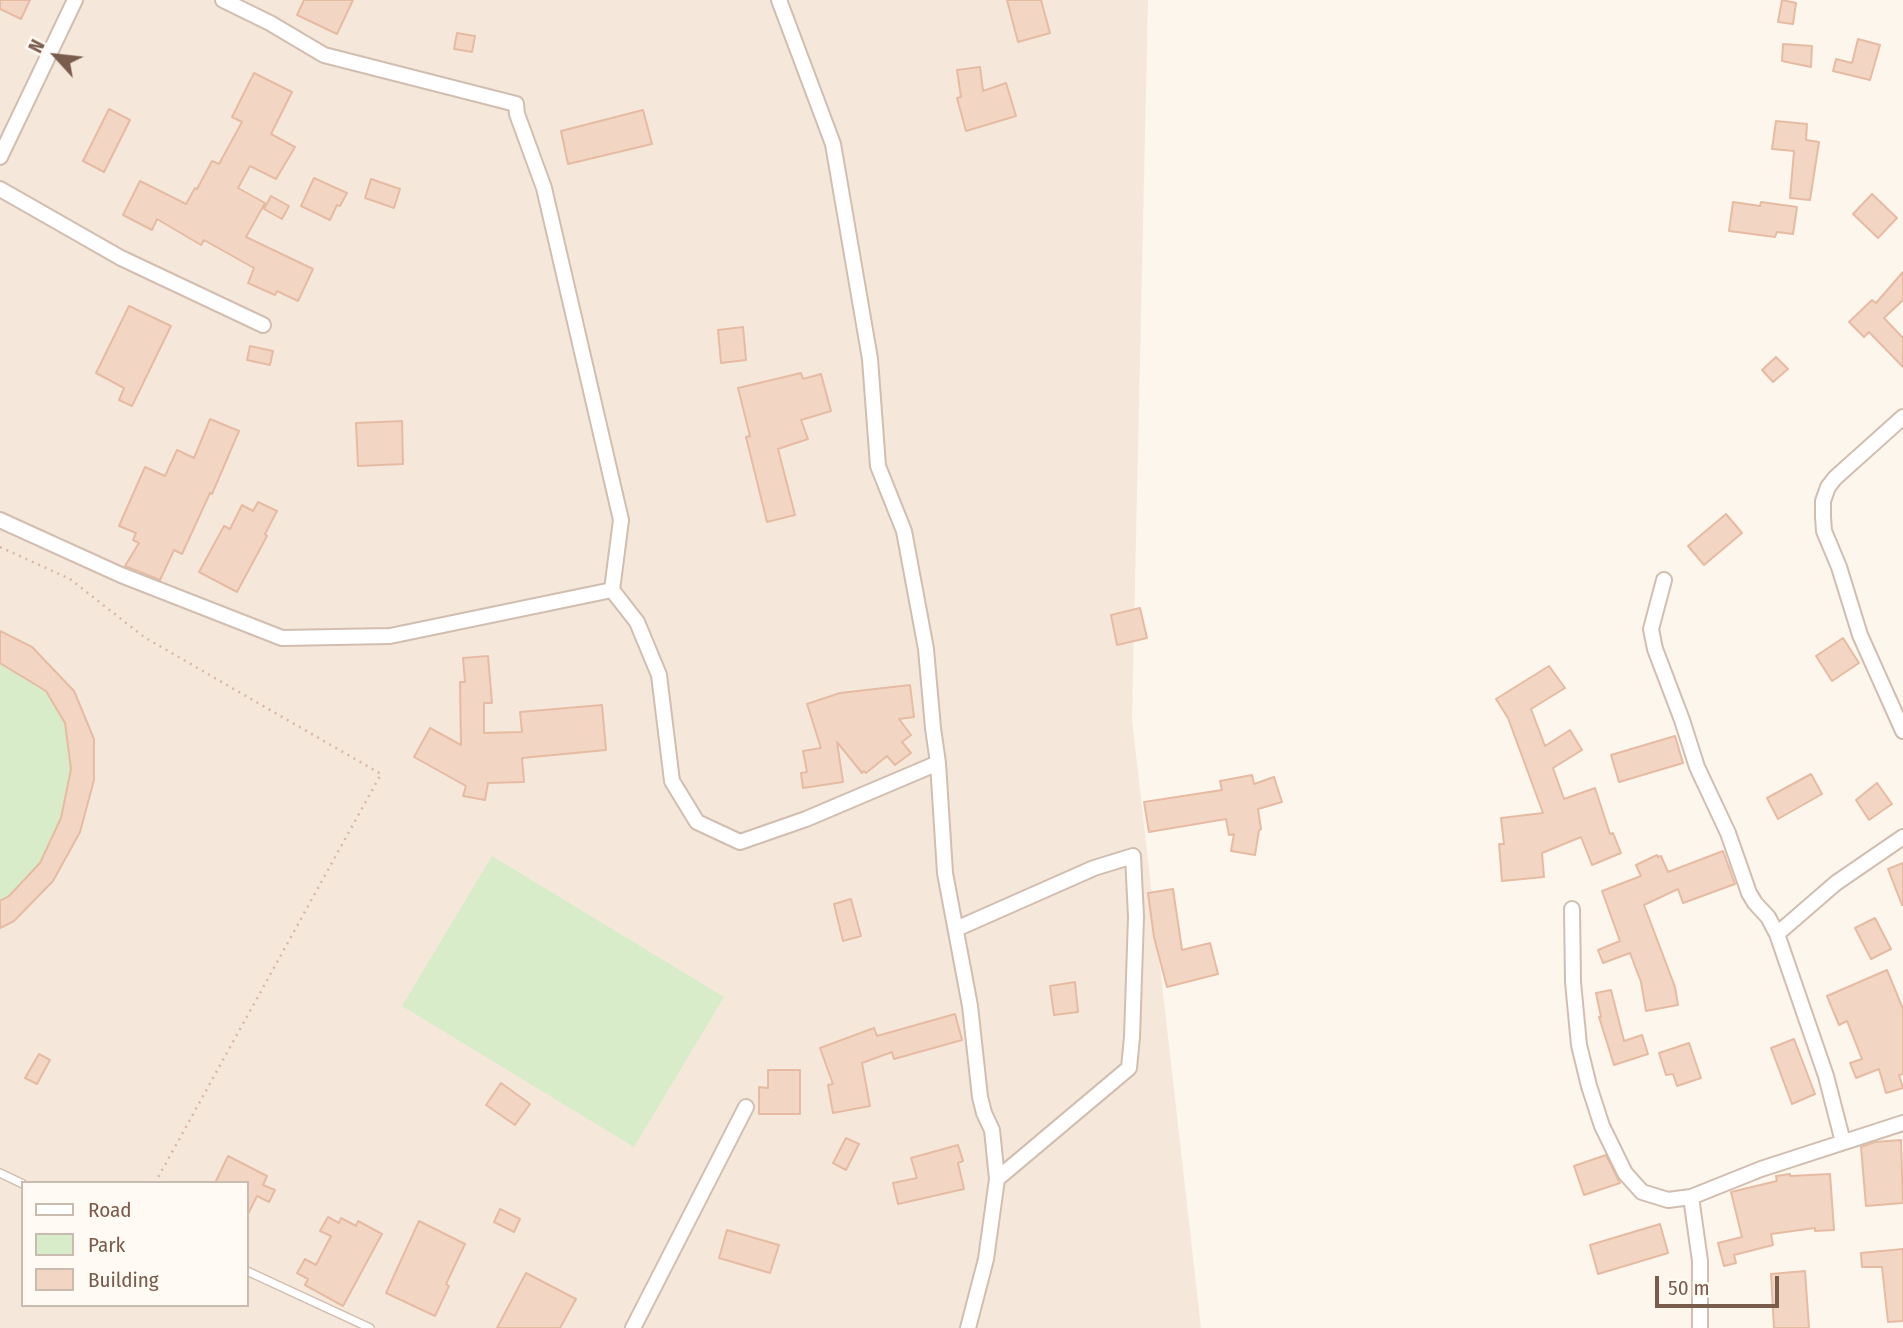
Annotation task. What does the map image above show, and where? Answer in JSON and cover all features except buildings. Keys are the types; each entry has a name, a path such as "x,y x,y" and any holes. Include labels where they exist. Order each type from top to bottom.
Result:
{"street":[{"path":"0,157 75,0"},
{"path":"223,0 270,23 324,55 516,104 517,114 544,188 621,520 612,590 637,622 659,675 673,781 697,822 740,842 806,819 938,763"},
{"path":"779,0 833,144 870,359 878,466 904,531 926,649 938,763 945,873 970,1006 980,1097 992,1130 997,1179 986,1259 968,1328"},
{"path":"0,189 121,258 262,325"},
{"path":"1903,417 1835,478 1828,487 1823,517 1824,531 1839,567 1860,635 1903,730"},
{"path":"0,520 121,575 282,638 390,636 612,590"},
{"path":"1664,580 1651,629 1655,649 1697,767 1728,833 1744,882 1777,934 1826,1076 1843,1142"},
{"path":"1777,934 1836,883 1903,837"},
{"path":"956,929 1094,868 1133,856 1136,917 1129,1068 997,1179"},
{"path":"1572,909 1573,982 1579,1045 1602,1126 1625,1173 1642,1192 1668,1200 1691,1197 1761,1169 1903,1123"},
{"path":"633,1328 746,1107"},
{"path":"1691,1197 1700,1261 1700,1328"}],"lane":[{"path":"0,1173 21,1183"},
{"path":"248,1271 370,1328"}],"path":[{"path":"0,547 69,579 144,637 381,774 156,1181"}],"shaded area":[{"path":"0,0 1148,0 1132,719 1201,1328 0,1328"}],"green space":[{"path":"0,631 32,647 74,691 94,739 94,780 80,832 53,881 14,921 0,928"},
{"path":"492,856 724,997 634,1147 402,1006"}]}
